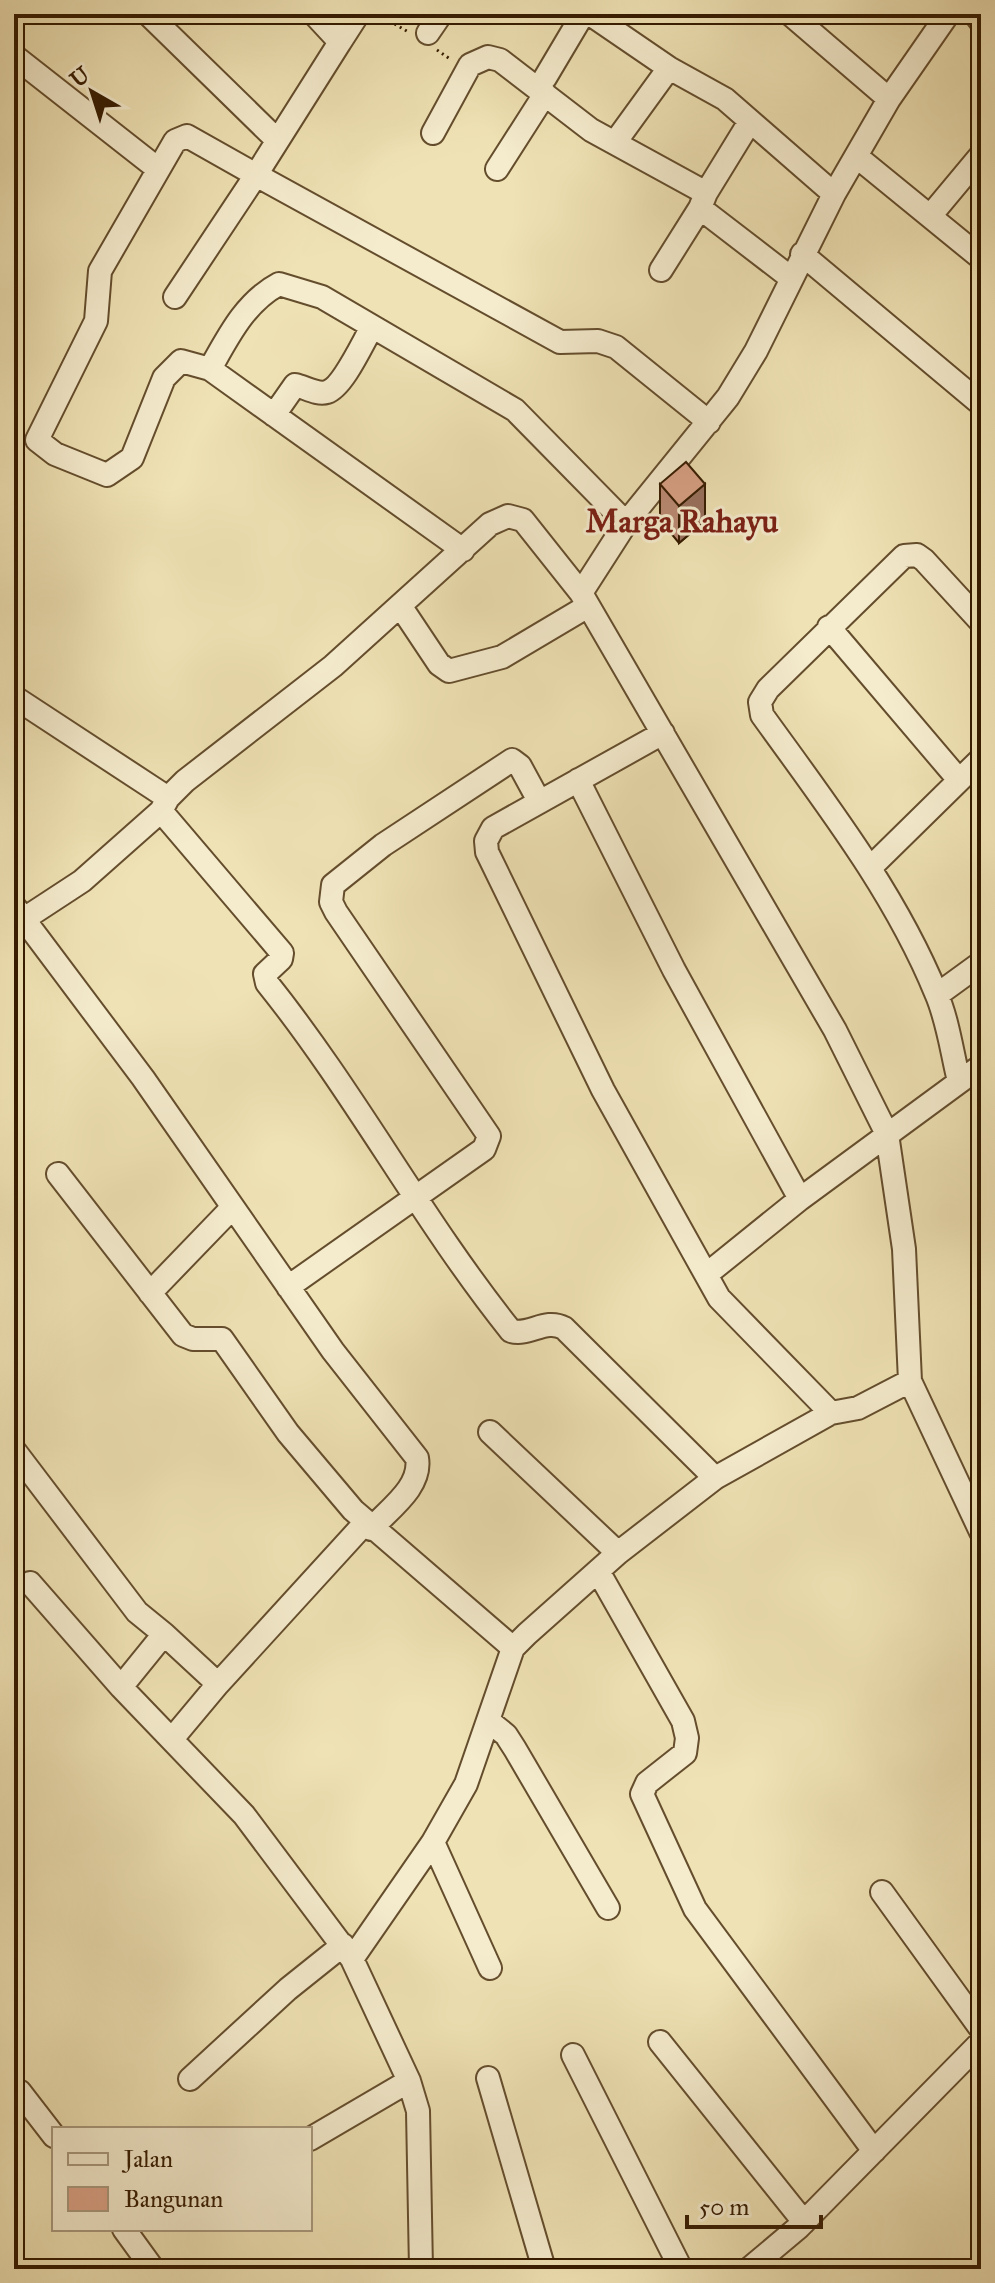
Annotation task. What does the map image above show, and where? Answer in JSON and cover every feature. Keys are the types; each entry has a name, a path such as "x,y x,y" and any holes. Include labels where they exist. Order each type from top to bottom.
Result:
{"street":[{"path":"148,14 277,140"},
{"path":"314,14 340,42"},
{"path":"175,297 358,14"},
{"path":"428,33 441,14"},
{"path":"497,169 583,14"},
{"path":"590,14 669,68 725,99 834,194"},
{"path":"790,14 889,99"},
{"path":"401,607 439,664 449,671 502,657 584,600 626,523 709,422 756,351 834,194 889,99 948,14"},
{"path":"975,14 981,22"},
{"path":"14,56 158,169"},
{"path":"433,133 470,65 488,57 500,60 545,86 591,130 616,141 703,200 791,278"},
{"path":"616,141 669,68"},
{"path":"661,270 749,123"},
{"path":"463,550 210,369 181,361 164,378 132,458 107,475 55,454 37,440 96,321 100,271 175,141 187,136 560,342 598,341 616,347 709,422"},
{"path":"856,156 981,258"},
{"path":"931,215 979,160"},
{"path":"802,254 981,404"},
{"path":"210,369 236,324 262,292 279,284 322,297 515,410 626,523"},
{"path":"274,415 295,385 319,392 331,390 372,327"},
{"path":"172,1739 218,1684 368,1526 412,1486 417,1476 417,1458 333,1351 143,1078 19,912 82,881 164,804 401,607 490,524 516,517 523,520 584,600 835,1030 887,1134 904,1249 910,1381 981,1532"},
{"path":"959,1081 937,995 871,867 760,707 768,689 900,559 909,555 924,560 981,622"},
{"path":"829,627 959,780"},
{"path":"14,697 164,804 282,953 279,963 265,974 265,980 307,1033 415,1199 511,1331 519,1333 551,1323 564,1328 715,1478"},
{"path":"663,733 539,801 488,833 487,852 603,1090 719,1298 831,1413"},
{"path":"871,867 981,759"},
{"path":"288,1287 484,1149 487,1130 336,912 331,902 333,885 383,845 512,760 520,766 539,801"},
{"path":"578,780 674,970 800,1199"},
{"path":"937,995 981,963"},
{"path":"707,1274 800,1199 981,1066"},
{"path":"58,1174 188,1338 222,1339 288,1433 368,1526 513,1648"},
{"path":"150,1293 232,1208"},
{"path":"190,2079 288,1989 348,1952 433,1842 466,1784 490,1722 513,1648 618,1553 715,1478 831,1413 858,1408 910,1381"},
{"path":"490,1432 618,1553"},
{"path":"14,1450 137,1612 218,1684"},
{"path":"598,1571 683,1721 687,1738 685,1753 647,1783 642,1794 684,1890 874,2151"},
{"path":"30,1583 121,1687 244,1815 348,1952 409,2081 418,2111 421,2269"},
{"path":"121,1687 164,1634"},
{"path":"490,1722 506,1735 515,1749 608,1908"},
{"path":"433,1842 490,1968"},
{"path":"882,1892 981,2029"},
{"path":"660,2042 804,2222"},
{"path":"749,2269 804,2222 981,2042"},
{"path":"573,2055 681,2269"},
{"path":"488,2078 544,2269"},
{"path":"312,2138 409,2081"},
{"path":"20,2092 52,2133"},
{"path":"125,2231 153,2269"}],"building":[{"path":"686,462 705,484 679,506 660,484"}],"district":[{"name":"Marga Rahayu","path":"682,521"}]}
